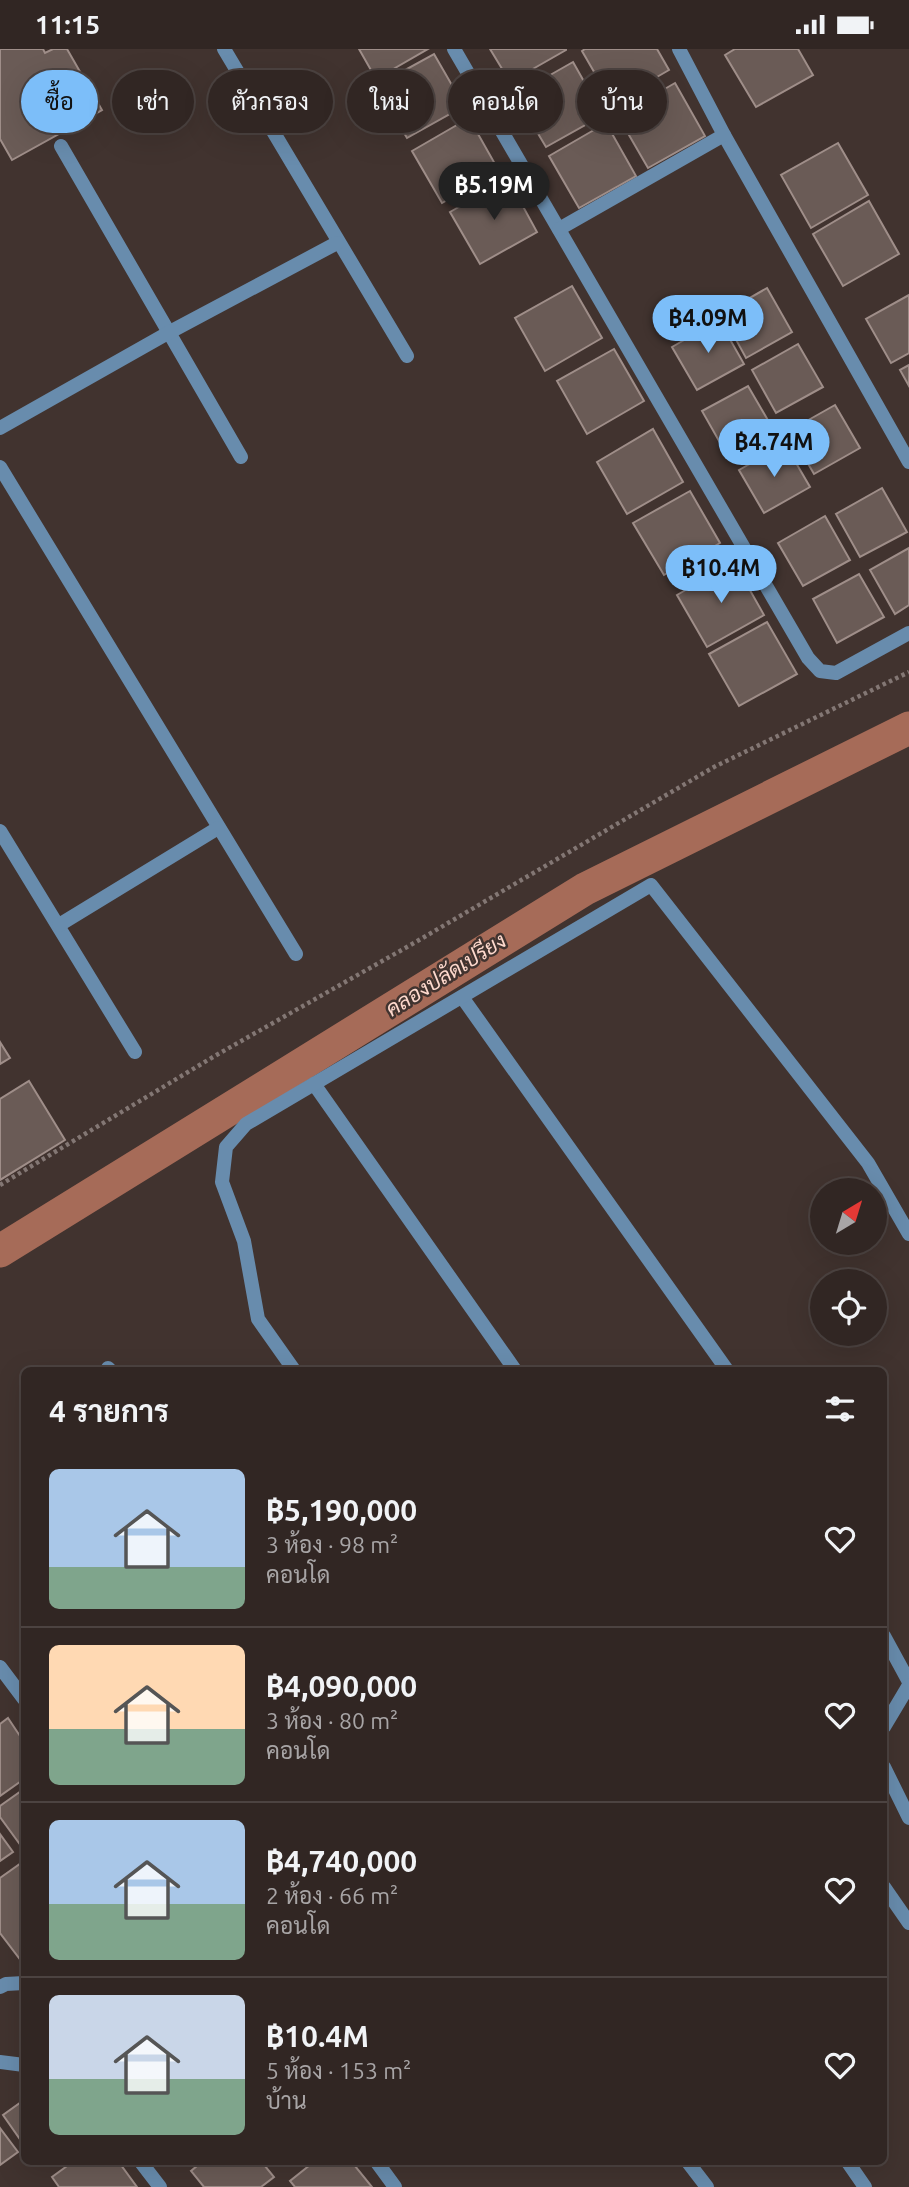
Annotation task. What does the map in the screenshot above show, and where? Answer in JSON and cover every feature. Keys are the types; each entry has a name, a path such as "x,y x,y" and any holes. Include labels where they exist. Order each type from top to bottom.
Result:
{"street":[{"path":"224,49 337,243 407,356"},
{"path":"454,49 808,658 820,671 836,673 909,633"},
{"path":"679,49 724,135 909,462"},
{"path":"559,229 724,135"},
{"path":"61,146 241,457"},
{"path":"0,428 168,333 337,243"},
{"path":"0,467 296,954"},
{"path":"59,925 218,828"},
{"path":"0,831 135,1052"},
{"path":"292,1367 258,1319 244,1241 222,1182 226,1147 246,1124 651,885 868,1163 909,1234"},
{"path":"462,997 725,1367"},
{"path":"314,1084 513,1367"},
{"path":"887,1642 909,1683 887,1722"},
{"path":"0,1667 21,1695"},
{"path":"887,1773 909,1818"},
{"path":"887,1891 909,1923"},
{"path":"0,1987 21,1983"},
{"path":"0,2062 21,2065"},
{"path":"143,2165 160,2187"},
{"path":"379,2165 395,2187"},
{"path":"690,2165 706,2187"},
{"path":"850,2165 865,2187"}],"path":[{"path":"0,1185 213,1057 714,767 909,672"}],"building":[{"path":"0,49 43,49 45,53 53,49 67,49 79,70 21,70 21,133 61,133 12,160 0,139"},
{"path":"359,49 428,49 392,70 371,70"},
{"path":"490,49 566,49 531,70 503,70"},
{"path":"657,49 669,70 593,70 582,51"},
{"path":"735,49 798,49 813,75 756,107 725,55"},
{"path":"434,54 448,78 448,115 434,123 434,70 405,70"},
{"path":"573,62 578,70 577,130 546,147 538,133 563,133 563,70 559,70"},
{"path":"675,83 705,136 648,168 628,133 667,133 667,88"},
{"path":"448,130 448,133 477,133 499,171 442,203 412,151"},
{"path":"589,133 612,133 636,176 579,208 549,156"},
{"path":"838,143 868,195 811,228 781,175"},
{"path":"508,179 537,232 480,264 450,212"},
{"path":"869,201 899,254 843,286 813,234"},
{"path":"572,286 602,338 545,371 515,318"},
{"path":"767,288 792,332 746,358 722,314"},
{"path":"909,295 909,353 891,363 866,319"},
{"path":"719,320 744,364 697,390 672,347"},
{"path":"798,344 823,387 776,413 752,370"},
{"path":"614,349 644,401 587,434 557,381"},
{"path":"909,365 909,386 900,370"},
{"path":"748,386 773,429 727,455 702,411"},
{"path":"835,405 860,448 814,474 789,431"},
{"path":"653,429 683,482 627,514 597,462"},
{"path":"785,444 810,487 764,513 739,470"},
{"path":"882,488 907,532 860,557 836,514"},
{"path":"690,491 720,543 664,575 633,523"},
{"path":"825,516 850,560 803,586 778,543"},
{"path":"909,548 909,605 895,614 870,570"},
{"path":"734,562 764,615 707,647 677,595"},
{"path":"859,574 884,617 837,643 813,599"},
{"path":"767,622 797,674 739,706 709,654"},
{"path":"0,1042 10,1058 0,1064"},
{"path":"29,1081 65,1140 0,1180 0,1099"},
{"path":"8,1718 21,1738 21,1781 0,1796 0,1724"},
{"path":"21,1791 21,1846 0,1817 0,1806"},
{"path":"0,1834 13,1852 0,1861"},
{"path":"21,1863 21,1961 0,1933 0,1878"},
{"path":"21,2102 21,2141 3,2115"},
{"path":"0,2128 18,2152 0,2165"},
{"path":"68,2165 121,2165 137,2187 59,2187 52,2177"},
{"path":"198,2165 264,2165 274,2177 261,2187 204,2187 191,2171"},
{"path":"310,2165 354,2165 372,2187 295,2187 290,2181"}],"waterway":[{"name":"คลองปลัดเปรียง","path":"0,1251 585,889 909,728"}]}
